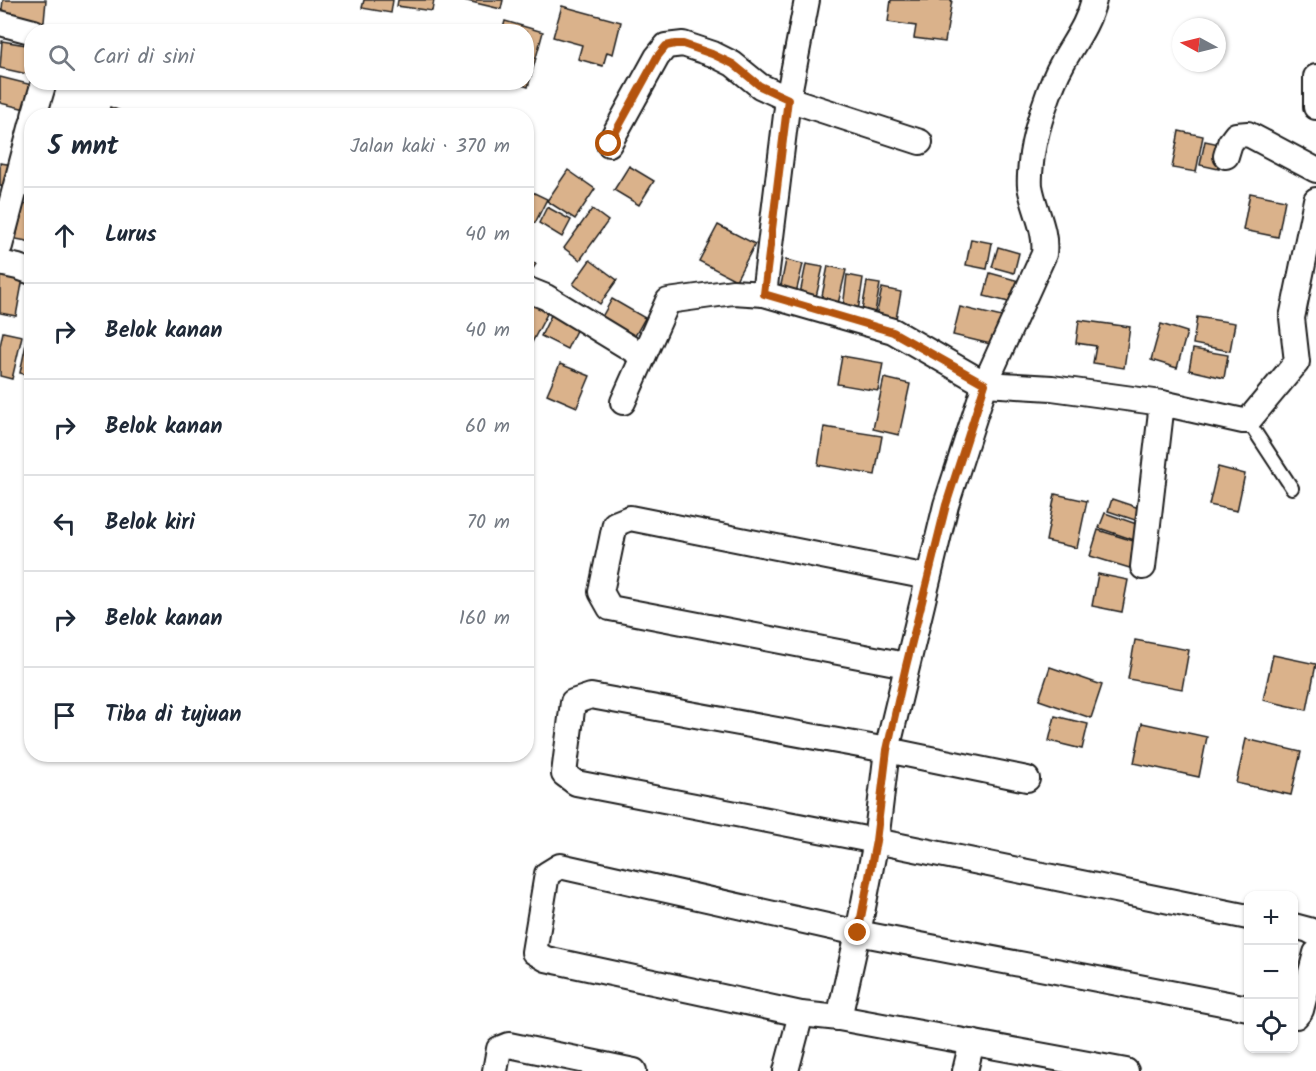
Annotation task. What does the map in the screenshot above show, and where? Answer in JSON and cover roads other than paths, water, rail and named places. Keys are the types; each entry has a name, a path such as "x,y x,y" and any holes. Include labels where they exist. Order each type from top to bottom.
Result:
{"street":[{"path":"764,294 788,99 807,0"},
{"path":"839,1018 876,841 887,750 946,505 985,384 1044,254 1044,235 1030,184 1032,153 1048,98 1063,62 1079,38 1094,0"},
{"path":"0,23 24,29"},
{"path":"609,144 657,57 666,46 675,44 683,44 712,54 733,64 760,86 788,99 920,142"},
{"path":"1316,77 1316,107"},
{"path":"36,108 42,90"},
{"path":"1226,156 1230,143 1236,135 1248,134 1316,170"},
{"path":"0,246 24,154"},
{"path":"623,402 668,301 734,292 764,294 893,332 985,384 1052,388 1162,403 1248,421 1306,364 1292,318 1316,200"},
{"path":"0,263 24,269"},
{"path":"534,292 546,297 643,356"},
{"path":"1143,567 1162,403"},
{"path":"906,666 610,608 601,592 615,524 630,518 928,578"},
{"path":"1028,779 887,750 591,696 573,702 564,774 576,783 1244,916"},
{"path":"1126,1071 839,1018 801,1014 546,959 534,952 547,874 560,866 858,933 1244,1007"},
{"path":"1298,927 1316,934"},
{"path":"1298,1014 1301,1010 1316,953"},
{"path":"786,1071 801,1014"},
{"path":"965,1071 972,1042"},
{"path":"495,1071 499,1050 509,1045 634,1071"}],"lane":[{"path":"1248,421 1292,488"}]}
